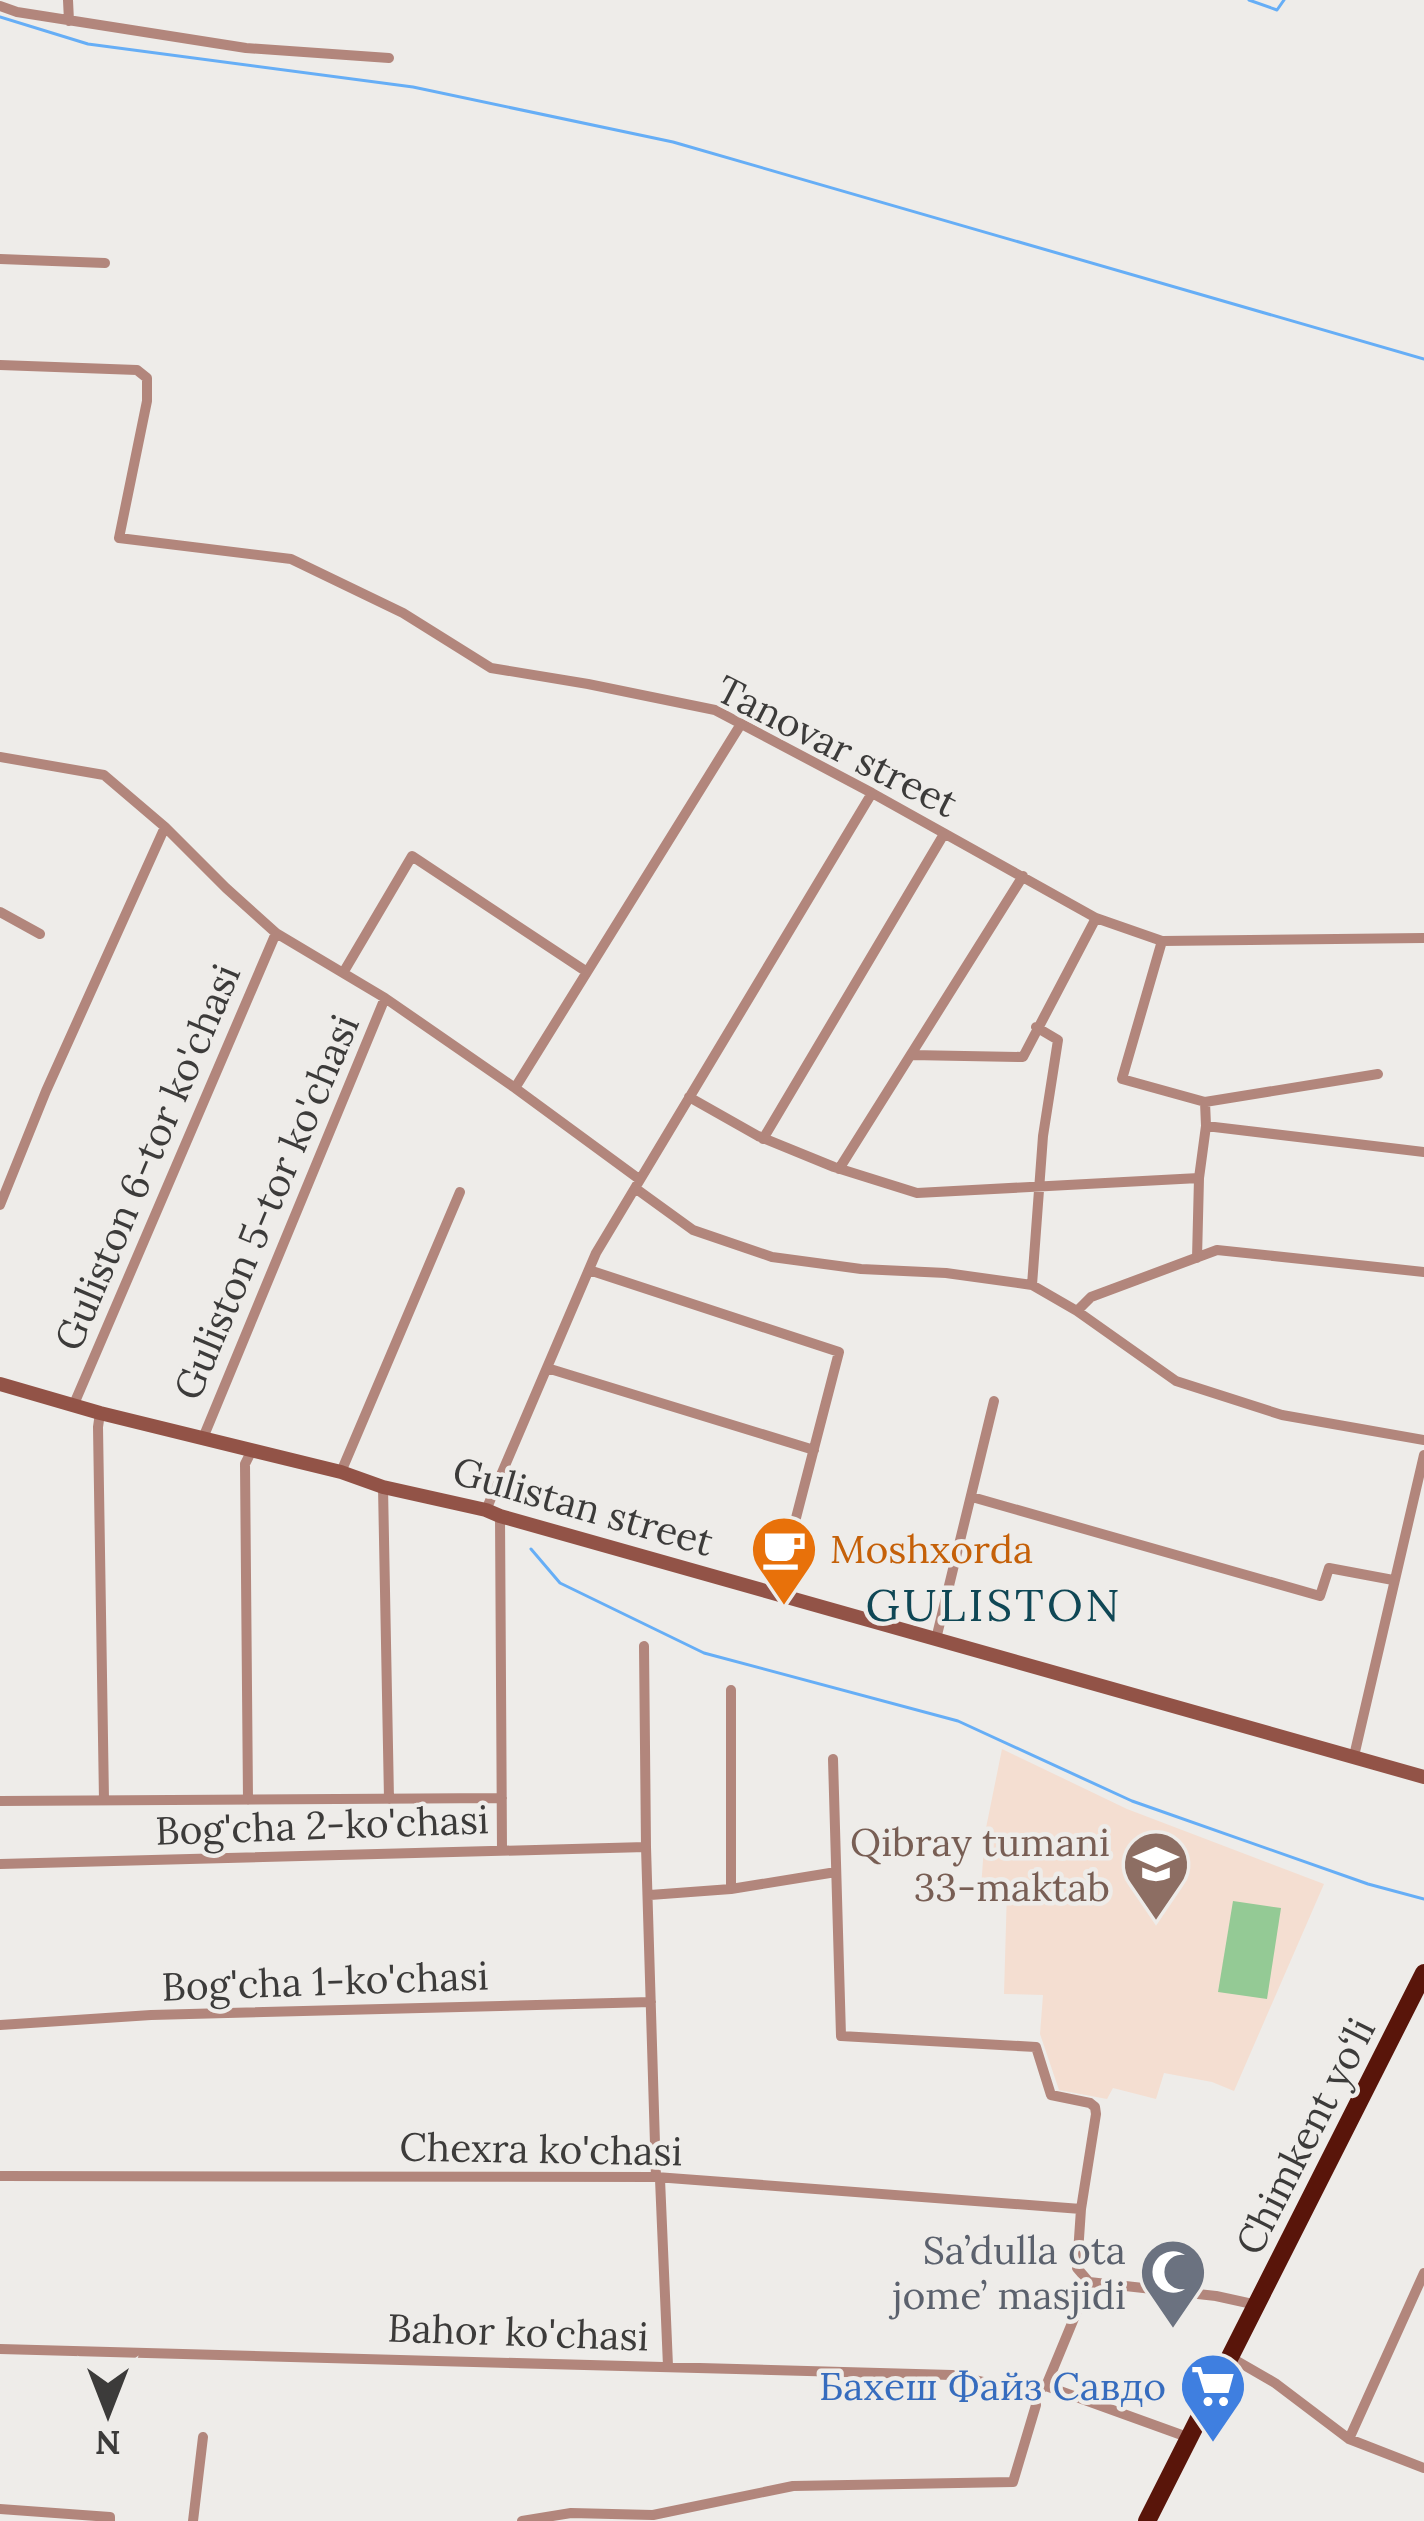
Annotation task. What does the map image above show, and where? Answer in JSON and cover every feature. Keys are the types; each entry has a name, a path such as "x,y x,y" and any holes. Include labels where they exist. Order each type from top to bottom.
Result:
{"highway":[{"name":"Chimkent yo‘li","path":"1148,2521 1424,1973"}],"main road":[{"name":"Gulistan street","path":"0,1384 493,1513 1424,1777"}],"street":[{"path":"68,0 70,21"},
{"path":"0,6 246,48 389,58"},
{"path":"0,260 105,262"},
{"name":"Tanovar street","path":"0,364 137,370 147,378 147,401 118,538 291,559 404,614 491,668 715,710 1096,918 1162,941 1424,938"},
{"path":"514,1088 741,724"},
{"path":"0,757 104,776 276,933 385,998 514,1088 693,1230 772,1257 1032,1286 1077,1311 1176,1381 1282,1415 1424,1440"},
{"path":"502,1850 493,1513 589,1270 872,793"},
{"path":"0,1205 165,827"},
{"path":"764,1138 944,834"},
{"path":"343,973 412,856 587,972"},
{"path":"839,1169 1023,876"},
{"path":"0,912 40,934"},
{"path":"910,1055 1023,1057 1096,918"},
{"name":"Guliston 6-tor ko'chasi","path":"74,1404 276,933"},
{"path":"1162,941 1122,1079 1205,1102 1378,1074"},
{"name":"Guliston 5-tor ko'chasi","path":"203,1438 385,998"},
{"path":"1032,1286 1048,1090 1058,1040 1036,1027"},
{"path":"689,1097 764,1138 839,1169 916,1193 1198,1178"},
{"path":"1197,1258 1205,1102"},
{"path":"1206,1126 1424,1152"},
{"path":"341,1472 460,1192"},
{"path":"1077,1311 1091,1297 1217,1250 1424,1273"},
{"path":"589,1270 839,1352 776,1595"},
{"path":"547,1368 814,1450"},
{"path":"936,1640 994,1401"},
{"path":"100,1413 104,1800"},
{"path":"248,1799 245,1464 252,1450"},
{"path":"1354,1756 1424,1455"},
{"path":"383,1487 389,1799"},
{"path":"972,1497 1320,1596 1329,1568 1393,1580"},
{"path":"644,1646 651,2002 668,2366"},
{"path":"730,1690 730,1889"},
{"path":"833,1759 841,2036 1036,2047 1051,2095 1095,2107 1077,2268 1089,2282 1257,2305"},
{"path":"0,1801 502,1798"},
{"name":"Bog'cha 2-ko'chasi","path":"0,1864 646,1847"},
{"path":"650,1895 730,1889 836,1872"},
{"name":"Bog'cha 1-ko'chasi","path":"0,2025 175,2014 651,2002"},
{"name":"Chexra ko'chasi","path":"0,2176 658,2178 1081,2209"},
{"path":"1349,2439 1424,2273"},
{"path":"522,2521 653,2515 793,2486 1013,2482 1036,2405 1032,2393 1046,2386 1089,2282"},
{"name":"Bahor ko'chasi","path":"0,2349 952,2375 1032,2393"},
{"path":"1231,2357 1275,2383 1349,2439 1424,2468"},
{"path":"1046,2386 1190,2438"},
{"path":"193,2521 203,2437"},
{"path":"710,2503 714,2521"},
{"path":"0,2521 1,2510 110,2516 110,2521"}],"shaded area":[{"name":"Qibray tumani 33-maktab","path":"1002,1749 1127,1809 1324,1884 1234,2091 1164,2073 1156,2099 1113,2088 1107,2099 1059,2090 1040,2034 1043,1995 1004,1994 1007,1890 981,1888 985,1833"}],"green space":[{"path":"1233,1901 1281,1908 1267,1999 1218,1992"}],"waterway":[{"path":"1249,0 1277,10 1284,0"},
{"path":"0,17 88,44 413,87 673,142 1424,359"},
{"path":"531,1549 560,1583 704,1653 958,1721 1132,1801 1424,1899"}],"place":[{"name":"Moshxorda","path":"784,1608"},
{"name":"Qibray tumani 33-maktab","path":"1156,1923"},
{"name":"Sa’dulla ota jome’ masjidi","path":"1173,2331"},
{"name":"Бахеш Файз Савдо","path":"1213,2445"}],"district":[{"name":"GULISTON","path":"994,1604"}]}
